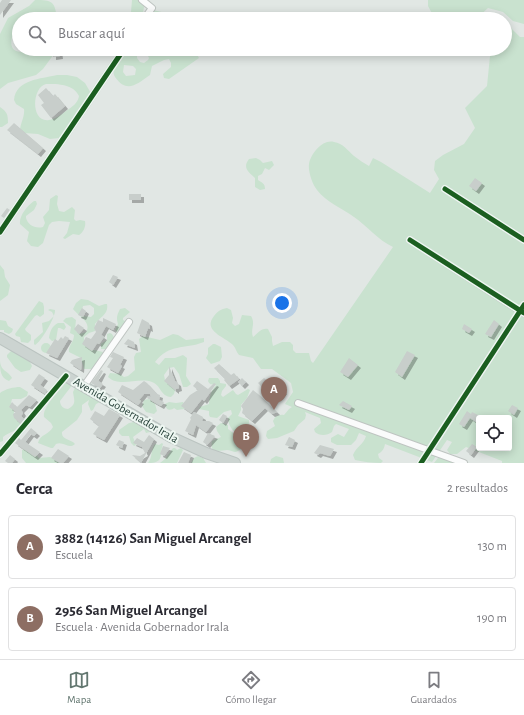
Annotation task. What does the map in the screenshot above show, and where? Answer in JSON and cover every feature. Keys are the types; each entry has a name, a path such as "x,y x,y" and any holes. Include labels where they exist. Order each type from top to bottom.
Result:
{"main road":[{"name":"Avenida Gobernador Irala","path":"0,338 188,445 235,463"}],"street":[{"path":"142,0 152,8 149,12"},
{"path":"0,232 119,56"},
{"path":"445,189 524,240"},
{"path":"410,240 523,310 421,463"},
{"path":"84,386 129,322"},
{"path":"0,454 66,376"},
{"path":"298,403 464,463"}],"green space":[{"path":"35,0 45,0 54,5 56,12 18,12 29,6"},
{"path":"132,0 147,0 143,12 131,12"},
{"path":"428,0 524,0 524,24 512,20 512,12 503,12 488,8 484,12 431,12 428,6"},
{"path":"12,16 12,56 53,56 43,69 36,75 8,83 0,89 0,34 8,18"},
{"path":"512,29 520,37 524,37 524,463 502,463 502,461 476,451 512,451 512,415 476,415 476,451 466,447 457,454 450,454 447,450 452,442 447,440 432,462 385,444 383,450 378,454 379,458 383,461 381,463 355,460 353,455 366,436 359,433 356,440 351,445 337,445 331,442 331,438 338,434 344,437 349,429 336,424 332,432 321,435 315,432 314,429 321,423 320,418 305,412 305,419 294,431 277,438 268,439 266,436 267,431 275,426 273,421 275,418 279,415 284,415 292,407 285,404 293,392 291,383 272,369 261,369 253,358 239,355 233,345 213,330 211,321 220,310 227,308 231,310 233,318 232,323 235,326 239,324 242,315 251,316 253,322 253,337 261,330 268,329 272,337 273,346 282,342 290,342 296,353 309,353 313,363 393,247 382,241 354,217 329,201 317,190 310,174 309,164 312,156 322,145 330,142 337,143 369,166 373,158 430,193 439,179 434,170 435,161 464,144 475,128 465,108 487,86 490,56 512,56"},
{"path":"120,56 137,56 140,62 144,63 148,60 148,56 198,56 199,58 169,79 164,78 163,74 171,67 171,63 169,59 164,60 152,66 150,75 132,86 124,85 115,77 113,70","holes":["124,65 133,66 136,69 135,75 126,76 123,72"]},
{"path":"57,75 77,77 85,83 92,95 91,105 86,112 59,138 50,139 38,134 24,133 20,131 24,109 16,104 14,100 19,88 30,81","holes":["46,84 69,87 79,96 74,105 56,118 49,120 43,119 39,116 36,111 35,104 38,91"]},
{"path":"0,107 6,112 8,117 8,123 2,127 0,127"},
{"path":"256,158 263,163 272,161 274,165 269,170 265,168 262,174 258,176 258,180 264,184 265,189 260,190 255,187 255,178 246,167 249,159"},
{"path":"56,195 58,196 57,204 59,211 64,212 72,207 75,210 74,219 76,221 85,221 85,227 81,234 73,234 65,239 63,238 67,233 70,222 52,222 49,225 43,243 38,247 31,246 27,241 29,232 20,224 22,215 34,201 36,201 37,204 34,210 26,216 26,218 28,223 32,226 43,227 45,223 43,217 49,210 50,199"},
{"path":"0,265 4,270 5,277 10,285 8,295 0,301"},
{"path":"81,299 88,300 99,306 107,304 107,310 95,324 95,331 84,337 84,342 90,349 103,352 102,357 98,359 98,364 93,369 84,369 81,358 69,352 74,335 70,333 71,327 63,321 66,318 72,317 76,320 75,329 80,334 86,332 87,328 86,322 73,309 76,303","holes":["90,305 94,308 94,314 91,317 82,315 83,306"]},
{"path":"39,301 43,303 44,314 40,317 37,315 35,316 25,329 31,335 31,340 28,343 21,342 20,337 16,336 15,334"},
{"path":"125,308 130,312 123,318 123,320 127,322 119,333 115,330 118,324 118,315 120,309"},
{"path":"48,310 55,310 54,316 52,312"},
{"path":"54,316 44,334 35,345 34,340 43,332 42,323 49,321"},
{"path":"0,320 6,321 8,326 13,329 12,332 9,334 4,332 4,330 0,330"},
{"path":"58,323 64,323 66,327 64,330 58,328 56,340 52,341 49,338 50,333 53,327"},
{"path":"110,333 115,339 106,349 101,349 101,344 107,340 107,334"},
{"path":"173,334 186,340 204,338 204,342 172,349 166,352 155,362 159,365 165,358 175,358 183,355 187,358 186,376 191,384 187,387 183,387 179,374 174,367 169,368 164,375 165,380 175,390 171,397 165,395 155,383 152,382 118,382 108,377 110,373 120,374 124,377 128,376 135,370 134,357 136,353 141,352 139,339 143,336 160,340"},
{"path":"46,343 51,348 46,353 41,348"},
{"path":"213,344 221,347 222,357 220,361 211,364 206,358 208,348"},
{"path":"12,350 30,362 32,366 30,370 21,372 15,368 7,357"},
{"path":"0,361 3,369 12,378 9,381 2,375 0,370"},
{"path":"209,378 218,378 220,383 226,384 221,395 223,397 233,390 238,395 248,389 250,390 247,398 241,405 241,410 238,416 249,420 249,423 246,429 239,434 232,430 229,423 228,418 232,414 231,410 224,412 217,418 210,417 209,411 199,409 200,407 209,404 211,393 216,385 210,384 208,381"},
{"path":"67,381 73,384 60,401 61,406 64,408 68,409 74,404 73,392 76,386 100,402 96,404 91,411 88,404 89,400 82,405 82,412 77,420 62,432 63,437 75,444 73,446 59,443 51,448 38,443 39,440 53,427 44,417 44,413 56,394"},
{"path":"20,387 28,392 27,396 21,399 12,399 11,403 14,416 21,425 3,437 3,441 0,442 0,393 10,388"},
{"path":"149,399 155,404 157,411 154,414 146,412 142,406 144,400"},
{"path":"169,402 183,402 184,409 177,410 174,408 169,410 165,404"},
{"path":"134,422 146,428 150,432 146,433 144,429 133,437 136,445 134,446 131,443 129,436 122,436 119,433 119,430 129,423"},
{"path":"221,423 228,425 228,429 236,435 236,439 245,441 245,447 236,452 228,450 216,451 212,448 212,441 221,437 216,427"},
{"path":"162,443 159,460 157,462 148,463 155,444 159,445"},
{"path":"173,448 177,450 181,448 183,450 177,463 160,463 165,459"},
{"path":"27,449 39,458 50,457 63,463 26,463 22,458 22,450"},
{"path":"198,456 203,458 206,463 191,463 194,458"},
{"path":"276,456 283,458 284,463 270,463 271,459"},
{"path":"438,458 443,458 455,463 434,463"}],"building":[{"path":"2,0 11,0 0,15 0,3"},
{"path":"46,88 53,96 55,94 65,106 51,118 41,105 44,103 38,95"},
{"path":"14,123 43,148 38,154 7,130"},
{"path":"475,178 482,183 476,191 469,186"},
{"path":"129,194 141,194 141,200 129,200"},
{"path":"7,208 10,210 4,218 1,216"},
{"path":"113,275 118,277 113,285 109,282"},
{"path":"82,308 86,311 83,317 78,315"},
{"path":"103,318 116,324 113,330 106,326 101,335 104,337 99,344 97,343 92,351 82,344 86,337 91,339 96,332 94,328 98,320 103,322"},
{"path":"142,319 149,323 150,329 148,328 145,337 137,333"},
{"path":"494,320 499,324 491,337 485,334"},
{"path":"78,324 84,328 79,334 74,329"},
{"path":"464,324 472,329 469,333 462,329"},
{"path":"65,336 69,338 57,358 46,353 55,339 58,341 61,337 63,339"},
{"path":"128,339 134,342 135,348 124,344"},
{"path":"407,351 415,355 402,377 395,372"},
{"path":"113,352 124,357 120,365 122,366 118,373 107,367 113,358 110,357"},
{"path":"82,357 81,370 70,363 72,360"},
{"path":"349,358 358,365 348,377 340,372"},
{"path":"219,364 231,375 234,373 239,379 229,386 224,380 225,379 214,368"},
{"path":"169,366 175,381 178,383 179,388 176,389 176,391 164,381 169,375"},
{"path":"101,370 103,371 98,381 103,384 100,388 91,383"},
{"path":"39,374 45,378 40,385 47,390 45,394 31,385"},
{"path":"242,378 246,382 242,386 238,382"},
{"path":"264,378 271,384 265,390 258,383"},
{"path":"144,381 157,394 160,395 159,400 164,402 161,406 147,398 148,396 151,397 150,394 144,394 139,400 141,401 138,405 118,392 122,385 133,390"},
{"path":"197,381 208,389 214,383 216,384 204,401 202,399 191,413 181,406 190,395 198,390 193,386"},
{"path":"279,389 284,391 280,396 276,393"},
{"path":"253,390 277,412 272,414 265,408 252,421 242,413 243,409 241,406"},
{"path":"29,395 37,400 30,407 26,405 21,410 23,413 21,416 24,419 20,423 14,418 13,414 16,412 9,407 12,402 17,407"},
{"path":"343,401 352,406 349,410 339,405"},
{"path":"512,405 518,408 514,415 508,411"},
{"path":"109,409 120,415 104,440 93,434 99,426 90,419 95,411 104,416"},
{"path":"467,411 471,414 472,412 478,415 476,415 476,422 470,418 464,427 459,424"},
{"path":"194,412 203,417 202,421 209,421 213,423 206,432 196,425 193,435 185,431"},
{"path":"223,414 227,416 223,423 219,420"},
{"path":"31,428 37,433 34,436 31,434 25,442 40,452 35,457 15,443 19,438 21,440"},
{"path":"208,433 215,436 207,445 203,442"},
{"path":"149,435 154,439 141,463 132,455 140,456 145,453 142,447 133,443 137,438 144,442"},
{"path":"289,437 295,440 292,447 285,445"},
{"path":"119,440 124,442 122,448 116,445"},
{"path":"472,444 476,446 471,455 466,451"},
{"path":"320,445 334,449 330,456 320,453 318,455 314,453"},
{"path":"163,446 170,448 164,456 160,454"},
{"path":"58,449 69,456 63,463 51,458"},
{"path":"184,452 191,455 188,463 178,463"},
{"path":"10,455 15,459 12,463 8,463 5,461"}],"cycle path":[{"path":"0,232 119,56"},
{"path":"445,189 524,240"},
{"path":"410,240 524,313"},
{"path":"421,463 524,305"},
{"path":"0,454 66,376"}],"place":[{"name":"3882 (14126) San Miguel Arcangel","path":"274,410"},
{"name":"2956 San Miguel Arcangel","path":"246,457"}]}
